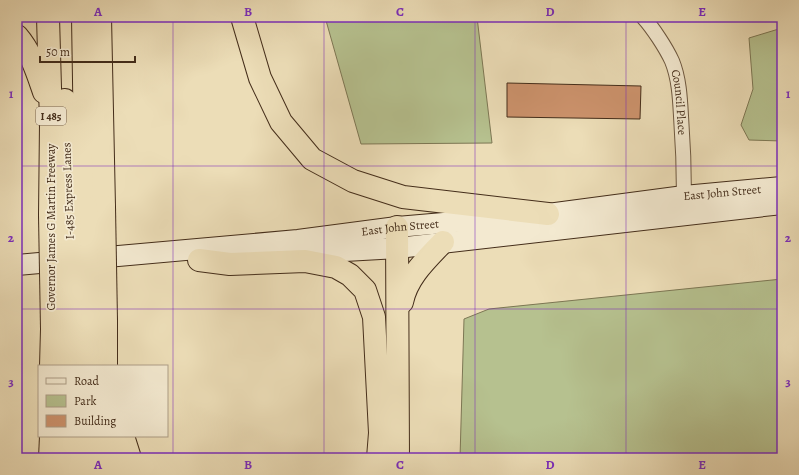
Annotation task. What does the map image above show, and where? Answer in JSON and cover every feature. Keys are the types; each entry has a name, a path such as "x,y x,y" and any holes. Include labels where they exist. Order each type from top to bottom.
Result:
{"highway":[{"name":"Governor James G Martin Freeway","path":"48,17 51,154 77,210 79,326 53,365"},
{"name":"I-485 Express Lanes","path":"62,17 77,210"},
{"name":"I-485 Express Lanes","path":"77,210 83,17"},
{"name":"Governor James G Martin Freeway","path":"100,17 77,210 79,326 101,364"},
{"path":"242,17 260,78 281,122 312,159 353,181 403,197 548,214"},
{"path":"17,36 24,44 44,93 51,154"},
{"path":"397,237 398,458"},
{"path":"398,327 405,292 413,276 425,261 444,242"},
{"path":"199,260 230,264 305,261 336,267 350,275 365,290 374,317 380,433 378,458"},
{"name":"I 485","path":"70,365 79,326"},
{"path":"50,458 51,437"},
{"path":"68,437 68,458"},
{"path":"85,458 86,437"},
{"path":"106,437 106,458"},
{"path":"123,437 130,458"}],"main road":[{"name":"East John Street","path":"17,278 199,260 397,237 548,214 684,196 782,187"},
{"name":"East John Street","path":"17,265 298,240 397,237 444,242 782,204"}],"street":[{"name":"Council Place","path":"644,17 672,61 677,78 683,143 684,196"}],"green space":[{"path":"325,17 477,17 492,143 361,144"},
{"path":"782,28 782,141 749,140 741,125 753,89 749,38"},
{"path":"782,279 782,458 460,458 464,319 489,309"}],"building":[{"path":"507,83 641,86 640,119 507,117"}]}
